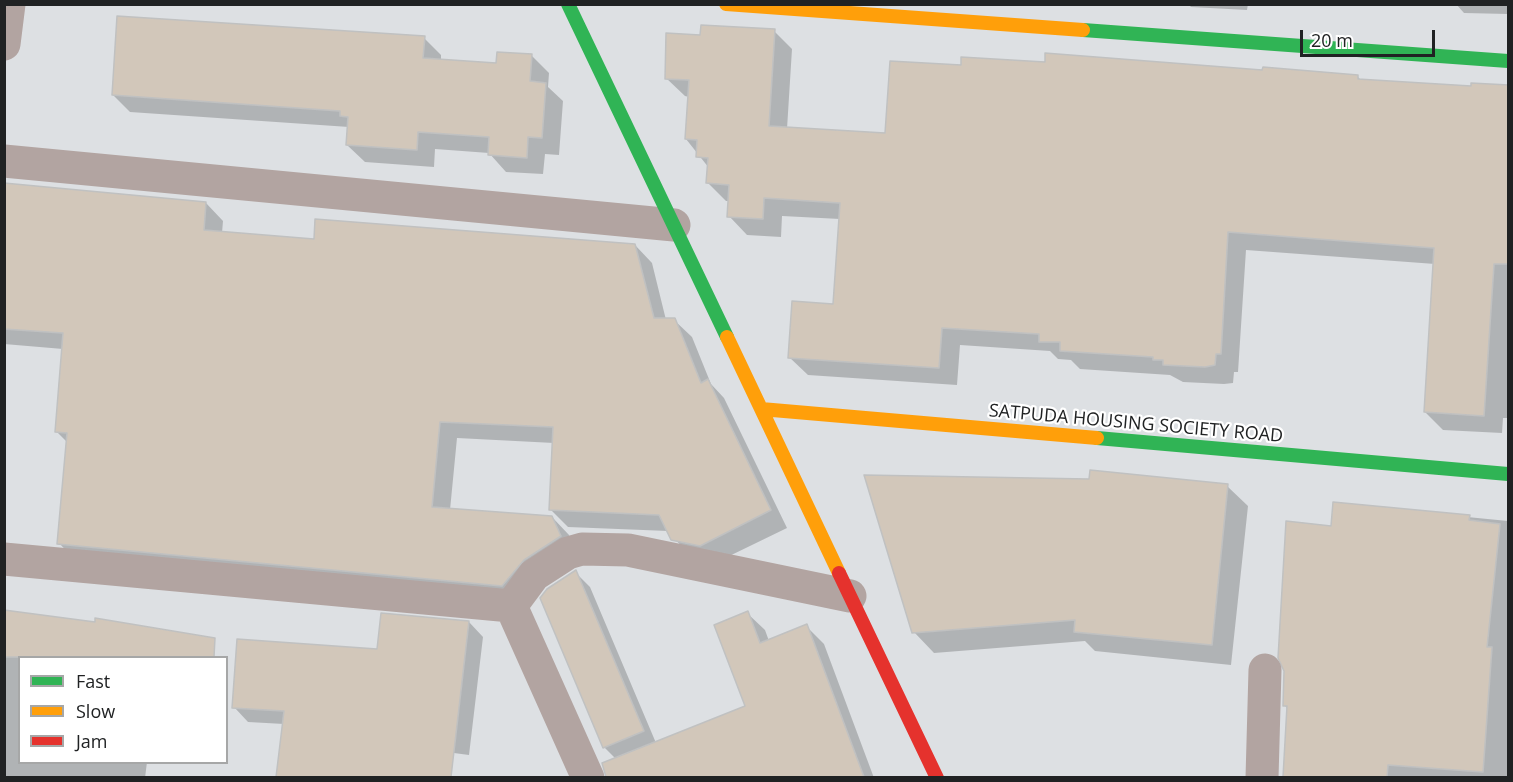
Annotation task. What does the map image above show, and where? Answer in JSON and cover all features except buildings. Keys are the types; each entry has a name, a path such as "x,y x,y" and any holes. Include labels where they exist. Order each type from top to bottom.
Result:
{"street":[{"path":"4,44 9,4"},
{"path":"568,4 937,777"},
{"path":"726,4 1509,61"},
{"path":"4,161 674,225"},
{"name":"SATPUDA HOUSING SOCIETY ROAD","path":"761,410 1509,474"},
{"path":"511,606 534,574 568,553 582,549 628,550 850,596"},
{"path":"4,559 511,606"},
{"path":"511,606 588,777"},
{"path":"1262,777 1265,670"}],"traffic: fast":[{"path":"568,4 727,337"},
{"path":"1083,30 1508,61"},
{"path":"1097,438 1508,474"}],"traffic: slow":[{"path":"726,4 1083,30"},
{"path":"727,337 839,573"},
{"path":"761,409 1097,438"}],"traffic: jam":[{"path":"839,573 937,778"}]}
